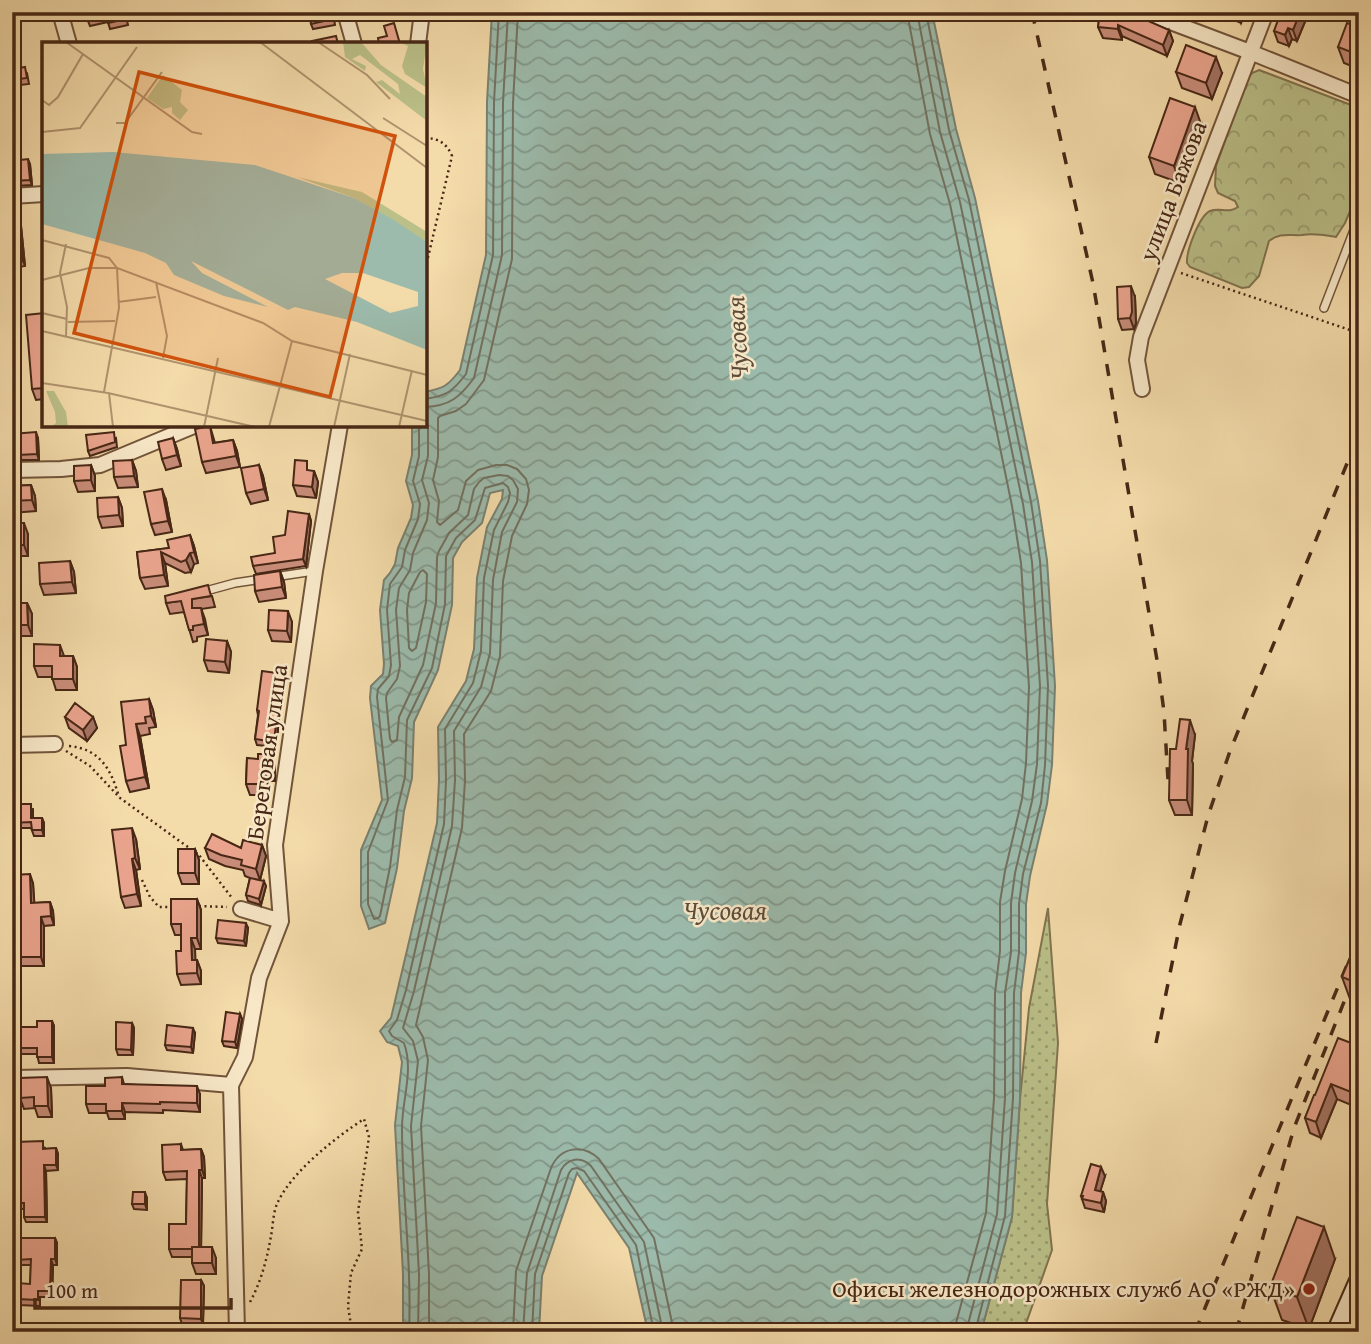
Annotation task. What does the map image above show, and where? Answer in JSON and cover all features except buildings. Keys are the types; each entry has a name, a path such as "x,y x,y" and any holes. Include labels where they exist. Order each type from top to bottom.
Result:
{"street":[{"path":"60,12 68,42"},
{"path":"345,12 353,42"},
{"path":"418,42 422,12"},
{"path":"1144,12 1359,96"},
{"name":"улица Бажова","path":"1142,389 1137,360 1141,337 1266,12"},
{"path":"12,196 42,194"},
{"path":"12,470 100,465 191,427"},
{"name":"Береговая улица","path":"237,1332 231,1085 245,1057 259,978 281,921 275,845 315,571 340,427"},
{"path":"12,745 55,744"},
{"path":"240,909 281,921"},
{"path":"12,1078 127,1076 231,1085"},
{"path":"1337,1332 1359,1282"}],"lane":[{"path":"1324,307 1359,217"},
{"path":"199,593 235,583 315,571"}],"path":[{"path":"427,138 447,145 452,156 427,262"},
{"path":"1168,269 1359,333"},
{"path":"1357,399 1359,388"},
{"path":"55,744 91,751 105,765 120,798"},
{"path":"55,744 90,765 120,798 199,855 240,909"},
{"path":"142,880 150,897 159,907 183,906"},
{"path":"195,906 240,909"},
{"path":"249,1304 267,1259 276,1205 299,1170 364,1119 369,1137 358,1212 362,1249 351,1273 348,1306 352,1332"}],"green space":[{"path":"1259,70 1359,108 1359,190 1336,237 1311,234 1281,235 1273,238 1269,241 1259,276 1249,287 1242,288 1190,267 1187,258 1194,235 1206,214 1214,210 1231,210 1238,207 1235,201 1218,193 1215,186 1216,166 1248,77"},
{"path":"1048,908 1058,1043 1047,1204 1052,1250 1023,1332 981,1332 1012,1217 1029,1008"}],"water":[{"name":"Чусовая","path":"492,12 932,12 956,129 975,198 1038,501 1047,560 1055,686 1052,765 1047,804 1026,904 1026,953 1021,993 1020,1099 1012,1217 981,1332 648,1332 629,1248 577,1173 542,1276 539,1332 403,1332 403,1274 395,1125 402,1062 398,1046 387,1042 380,1031 391,1018 437,823 438,727 466,681 474,649 477,578 487,527 502,499 503,490 490,493 482,523 462,542 453,558 452,605 438,670 414,722 412,778 385,923 369,929 361,906 361,850 382,800 370,698 371,686 383,674 380,610 384,580 395,564 398,548 411,518 413,505 406,481 412,455 412,427 427,427 427,392 445,386 460,370 486,255 487,102"}],"railway":[{"path":"1032,12 1093,283 1158,666 1168,780"},
{"path":"1156,1043 1180,924 1208,816 1230,751 1359,434"},
{"path":"1195,1332 1359,936"},
{"path":"1236,1332 1294,1128 1359,964"},
{"path":"1093,1332 1095,1328"}],"place":[{"name":"Офисы железнодорожных служб АО «РЖД»","path":"1309,1289"}]}
